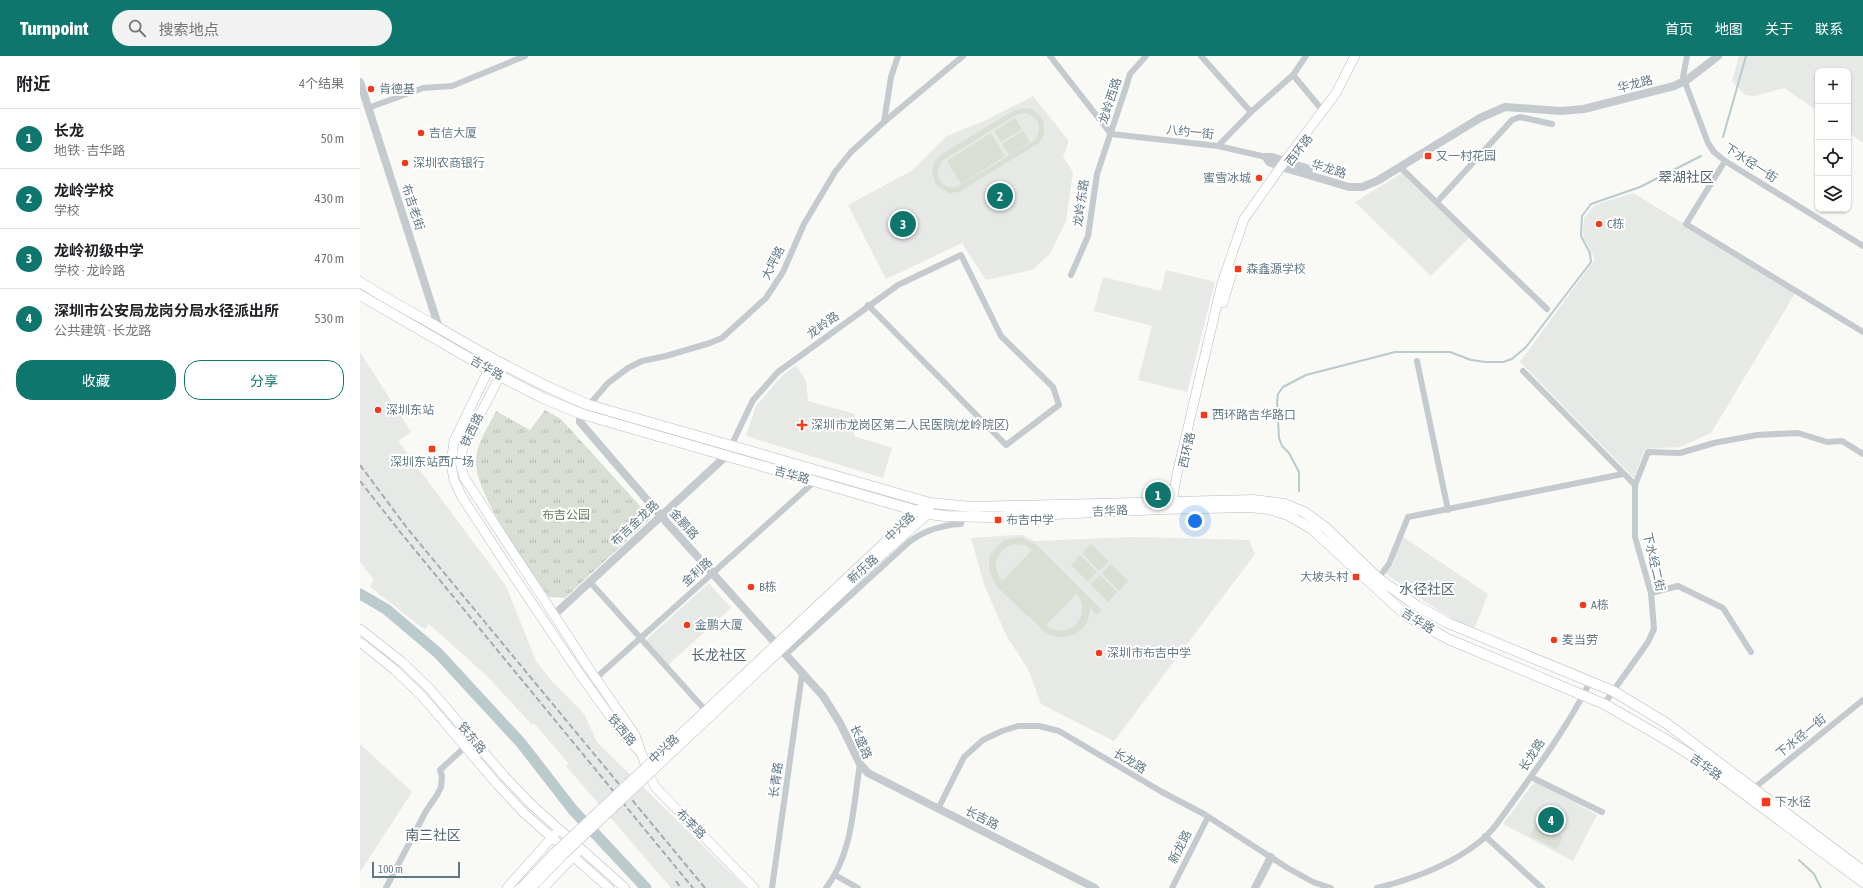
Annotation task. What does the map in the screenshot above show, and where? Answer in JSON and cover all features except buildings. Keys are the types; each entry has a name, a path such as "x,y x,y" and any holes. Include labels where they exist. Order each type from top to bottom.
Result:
{"main road":[{"name":"西环路","path":"1175,503 1209,357 1242,237 1250,221 1285,165 1336,93 1355,56"},
{"name":"西环路","path":"1285,165 1340,96 1360,56"},
{"name":"吉华路","path":"360,282 501,365 551,390 589,405 930,503 972,507 1254,500 1285,504 1304,512 1325,527 1407,616 1448,639 1604,704 1700,761 1863,882"},
{"name":"吉华路","path":"360,296 500,376 582,414 916,511 928,514 962,516 1175,503"},
{"name":"铁西路","path":"489,369 454,441 450,456 452,475 458,491 580,673 623,734 640,752"},
{"name":"铁西路","path":"500,376 463,447 460,457 461,468 470,489 635,735 640,745 640,752"},
{"name":"中兴路","path":"531,888 563,854 886,546 916,511 930,503"},
{"name":"中兴路","path":"521,888 551,856 886,546 928,514 930,503"},
{"name":"吉华路","path":"1375,581 1417,606 1448,622 1613,691 1666,723 1863,871"},
{"name":"铁东路","path":"360,629 402,662 430,689 505,777 532,805 625,888"},
{"name":"铁东路","path":"360,642 395,670 418,692 510,799 609,888"},
{"path":"580,673 588,667"},
{"name":"布李路","path":"640,752 647,770 660,793 754,888"},
{"path":"507,888 559,830"},
{"path":"543,888 581,849"}],"street":[{"path":"368,108 423,88 452,86 525,56"},
{"path":"884,122 891,77 898,56"},
{"name":"大坪路","path":"589,405 608,383 628,368 642,361 710,343 722,338 749,314 773,288 783,272 804,224 835,172 851,152 884,122 963,56"},
{"path":"1050,56 1111,134"},
{"name":"龙岭西路","path":"1111,134 1130,74 1146,56"},
{"path":"1201,56 1251,112"},
{"path":"1218,146 1251,112 1293,75 1306,56"},
{"path":"1684,79 1687,56"},
{"name":"华龙路","path":"1266,158 1269,162 1345,181 1352,182 1366,180 1374,177 1496,104 1512,101 1562,106 1585,105 1684,79 1711,56"},
{"name":"华龙路","path":"1285,165 1342,186 1355,188 1373,183 1497,109 1512,107 1561,111 1584,109 1674,86 1718,56"},
{"path":"1293,75 1323,111"},
{"name":"下水径一街","path":"1684,79 1708,143 1714,152 1725,161 1863,246"},
{"name":"布吉老街","path":"360,82 439,328"},
{"path":"1437,202 1512,120 1520,117 1552,124"},
{"name":"八约一街","path":"1111,134 1218,146 1266,158"},
{"name":"龙岭东路","path":"1071,275 1088,236 1097,174 1111,134"},
{"path":"1725,161 1686,224 1863,332"},
{"path":"1400,167 1547,309"},
{"name":"龙岭路","path":"731,446 753,400 778,372 868,305 898,285 960,255 1001,336 1053,387 1059,405 1006,445 868,305"},
{"path":"435,339 439,328"},
{"path":"1417,361 1448,510"},
{"path":"1523,371 1635,485"},
{"name":"金鹏路","path":"582,414 580,422 660,516 781,651"},
{"name":"下水经二街","path":"1613,691 1651,636 1654,629 1651,593 1635,537 1635,485 1648,452 1680,453 1714,443 1757,435 1798,433 1827,442 1842,441 1863,454"},
{"name":"布吉金龙路","path":"554,615 726,456 731,446"},
{"path":"1375,581 1389,564 1408,518 1623,474"},
{"name":"金利路","path":"596,678 814,482"},
{"name":"新乐路","path":"781,651 909,542 930,530 950,524 961,524 962,516"},
{"path":"590,582 707,712"},
{"path":"1651,593 1678,586 1723,608 1752,652"},
{"path":"647,770 707,712 781,651"},
{"path":"647,770 781,651"},
{"name":"长盛路","path":"781,651 823,696 840,723 860,764 847,846 835,875 826,888"},
{"name":"长青路","path":"772,888 802,674"},
{"name":"长龙路","path":"1377,888 1436,869 1478,843 1494,827 1531,777 1583,696 1590,682"},
{"path":"1604,704 1613,691"},
{"name":"下水径一街","path":"1753,789 1863,700"},
{"name":"长龙路","path":"938,809 964,757 983,740 1002,730 1018,726 1039,726 1059,732 1208,817 1270,857 1313,882 1331,888"},
{"path":"386,888 426,811 441,787 442,776 440,770 465,747"},
{"name":"长吉路","path":"860,764 868,773 1096,888"},
{"path":"1531,777 1602,812"},
{"name":"新龙路","path":"1172,888 1208,817"},
{"path":"1485,836 1542,888"},
{"path":"1255,888 1270,857"},
{"path":"835,875 858,888"}],"shaded area":[{"path":"1739,56 1863,56 1863,143 1851,134 1851,68 1815,68 1815,109 1784,88 1755,96 1745,95 1732,81"},
{"path":"1033,96 1069,141 1063,157 1073,172 1066,221 1050,254 1032,270 986,280 962,243 886,279 848,205 913,170 947,136 986,120"},
{"path":"1402,173 1469,238 1431,276 1355,202"},
{"path":"1633,193 1796,292 1711,433 1680,447 1645,449 1634,478 1520,362 1595,259 1583,236 1584,218 1595,205"},
{"path":"1166,270 1215,282 1187,392 1138,380 1152,326 1094,311 1103,277 1161,291"},
{"name":"深圳东站","path":"360,352 411,432 398,441 506,586 536,661 551,680 584,714 597,742 746,888 671,888 566,766 569,764 534,723 532,725 487,676 429,624 425,629 420,626 370,587 374,580 360,562"},
{"name":"深圳市龙岗区第二人民医院(龙岭院区)","path":"796,365 806,381 808,401 855,414 854,436 892,448 883,478 746,436 756,406 782,376"},
{"name":"深圳市布吉中学","path":"1022,535 1035,541 1134,537 1249,540 1255,554 1114,741 1041,704 1028,669 1007,637 985,587 971,538"},
{"path":"1403,537 1488,594 1476,625 1473,628 1461,624 1427,603 1385,573 1392,566"},
{"name":"金鹏大厦","path":"709,583 731,608 668,665 646,640"},
{"path":"360,744 412,792 360,872"},
{"path":"1535,781 1597,815 1573,861 1503,824"}],"green space":[{"path":"1023,108 1033,109 1043,120 1044,135 1039,143 959,192 949,193 936,185 932,171 935,161 942,154 1013,111","holes":["1023,113 1028,114 1038,122 1039,131 1035,140 957,187 949,187 941,182 937,171 942,161 1016,115"]},
{"path":"1015,118 1022,129 1001,142 994,131"},
{"path":"1023,131 1030,142 1009,155 1002,144"},
{"path":"991,133 1005,156 961,184 947,161"},
{"name":"布吉公园","path":"545,410 561,419 651,518 565,598 549,597 504,530 483,491 477,473 476,459 479,446 496,411 530,430"},
{"path":"1021,537 1037,545 1102,610 1097,615 1090,608 1086,624 1076,634 1061,637 1046,633 996,586 989,570 989,558 995,548 1004,540","holes":["1016,544 1025,545 1032,550 1002,581 996,569 997,558 1004,549","1076,594 1081,602 1082,610 1081,617 1076,624 1063,631 1054,630 1046,625"]},
{"path":"1091,544 1109,561 1099,571 1082,553"},
{"path":"1080,555 1097,572 1088,582 1071,565"},
{"path":"1111,564 1128,581 1119,591 1102,573"},
{"path":"1100,575 1117,592 1108,602 1090,584"},
{"path":"1537,823 1563,837 1557,849 1530,836"}],"waterway":[{"path":"1723,137 1746,56"},
{"path":"1299,491 1299,472 1289,453 1282,446 1279,438 1277,402 1278,394 1283,387 1306,375 1395,352 1450,352 1471,360 1486,362 1503,362 1512,359 1526,347 1591,262 1590,253 1581,236 1582,216 1591,204 1640,187 1701,156"},
{"path":"360,594 386,609 438,653 521,743 573,810 646,888"},
{"path":"1799,860 1814,874 1821,888"}],"railway":[{"path":"360,465 407,528 705,888"},
{"path":"360,481 693,888"},
{"path":"676,881 681,888"}],"place":[{"name":"肯德基","path":"371,89"},
{"name":"吉信大厦","path":"421,133"},
{"name":"又一村花园","path":"1428,156"},
{"name":"深圳农商银行","path":"405,163"},
{"name":"蜜雪冰城","path":"1259,178"},
{"name":"龙岭学校","path":"1000,196"},
{"name":"龙岭初级中学","path":"903,224"},
{"name":"C栋","path":"1599,224"},
{"name":"森鑫源学校","path":"1238,269"},
{"name":"深圳东站","path":"378,410"},
{"name":"西环路吉华路口","path":"1204,415"},
{"name":"深圳市龙岗区第二人民医院(龙岭院区)","path":"802,425"},
{"name":"深圳东站西广场","path":"432,449"},
{"name":"长龙","path":"1158,495"},
{"name":"布吉中学","path":"998,520"},
{"name":"大坡头村","path":"1356,577"},
{"name":"B栋","path":"751,587"},
{"name":"A栋","path":"1583,605"},
{"name":"金鹏大厦","path":"687,625"},
{"name":"麦当劳","path":"1554,640"},
{"name":"深圳市布吉中学","path":"1099,653"},
{"name":"下水径","path":"1766,802"},
{"name":"深圳市公安局龙岗分局水径派出所","path":"1551,820"}],"district":[{"name":"翠湖社区","path":"1686,177"},
{"name":"水径社区","path":"1427,589"},
{"name":"长龙社区","path":"719,655"},
{"name":"南三社区","path":"433,835"}]}
